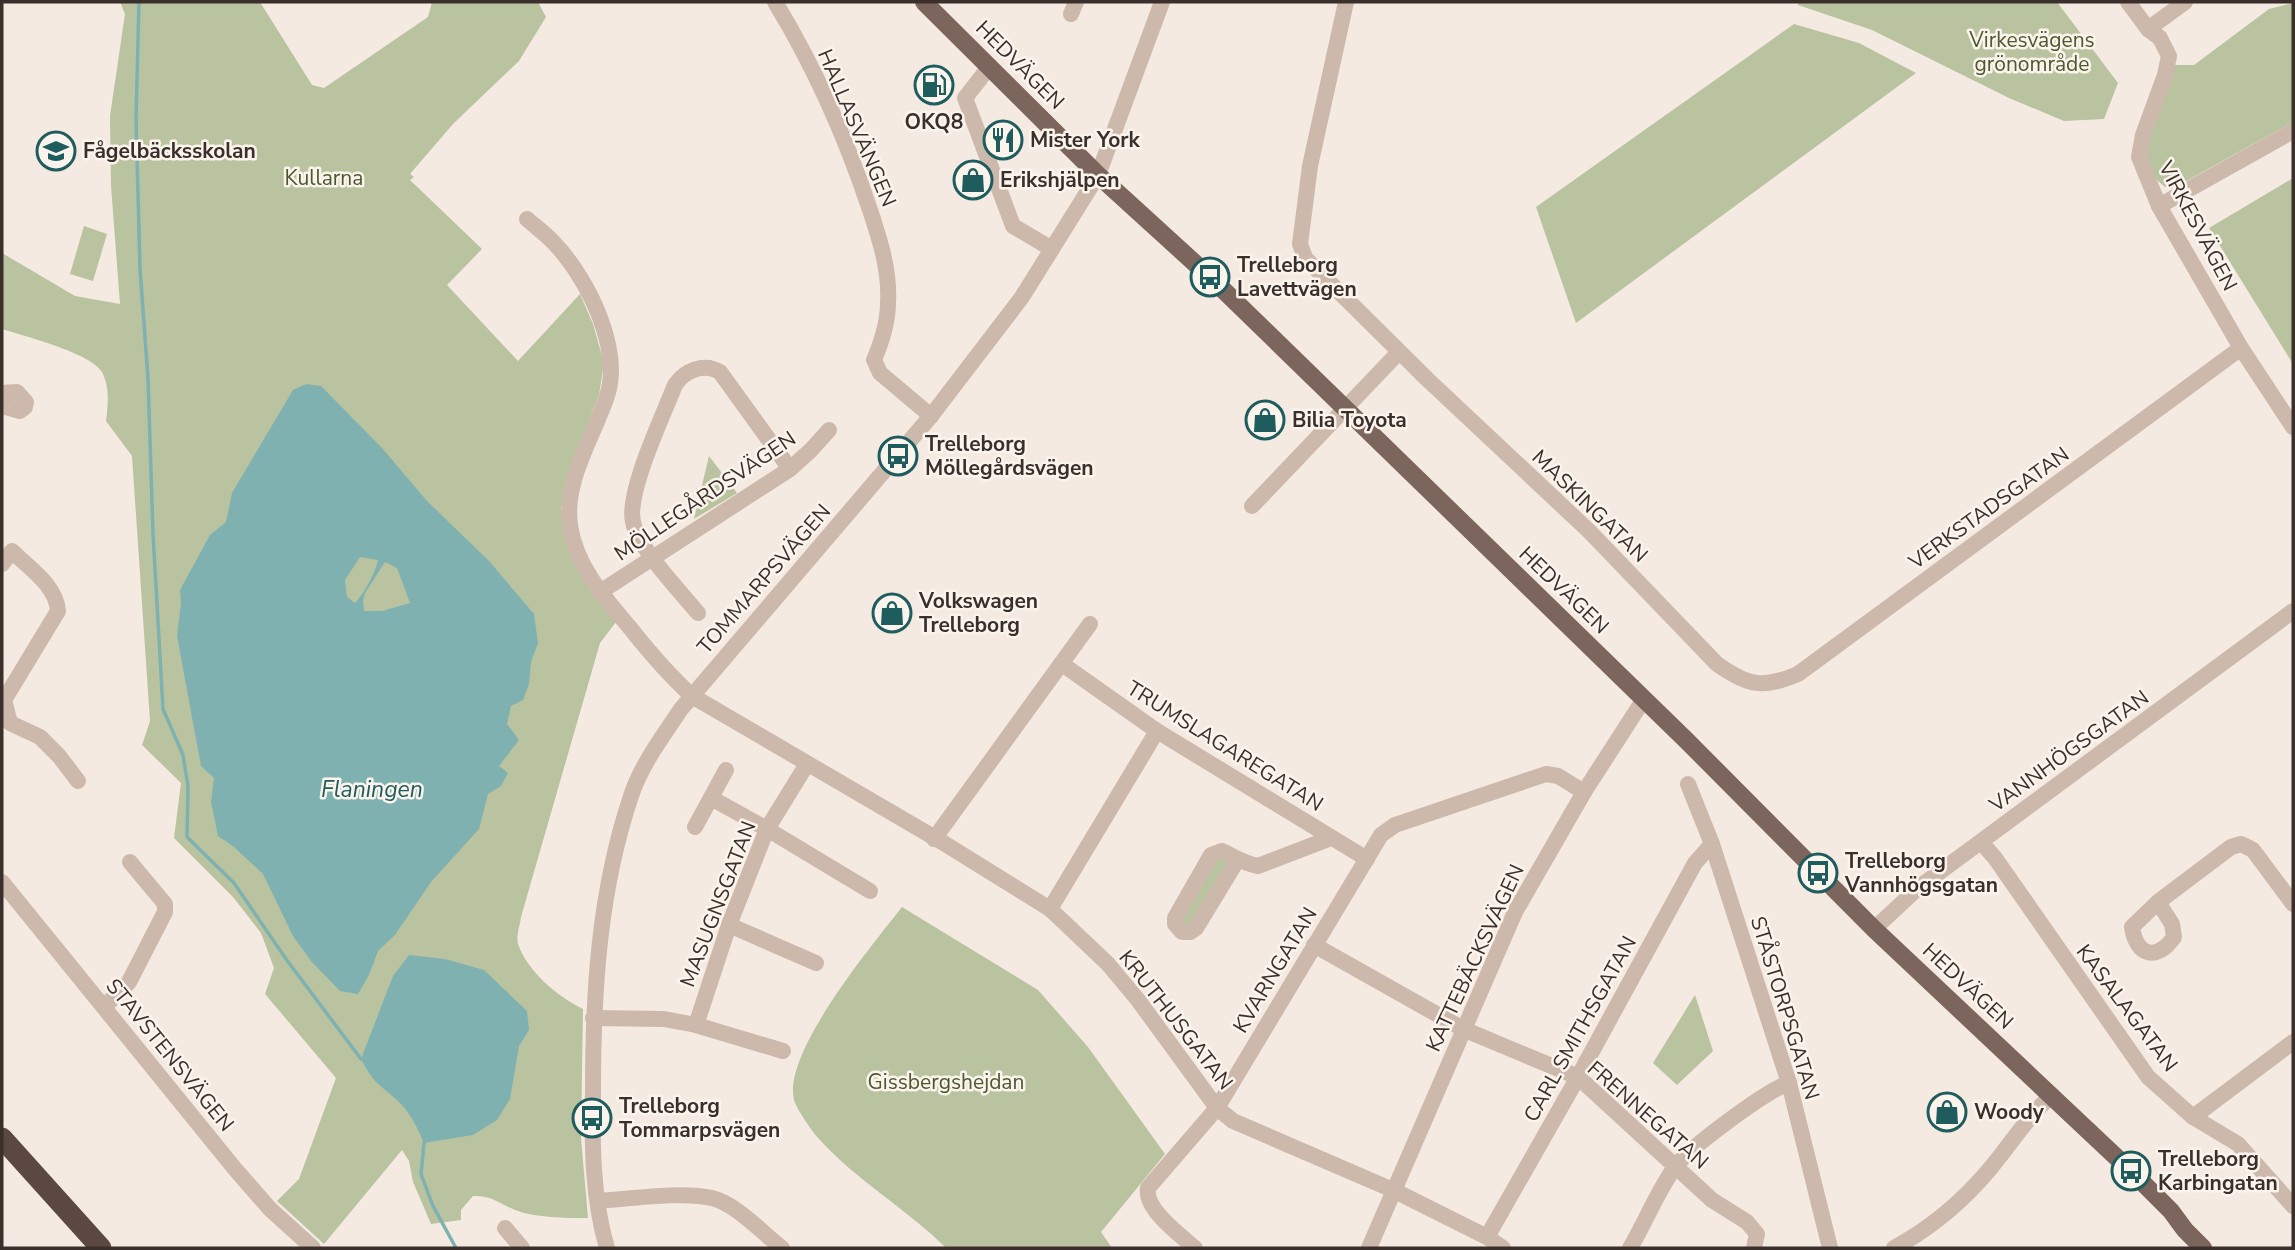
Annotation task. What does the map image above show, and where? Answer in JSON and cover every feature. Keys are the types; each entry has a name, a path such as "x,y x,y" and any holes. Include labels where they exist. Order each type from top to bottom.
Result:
{"highway":[{"path":"2,1138 101,1248"}],"main road":[{"name":"HEDVÄGEN","path":"924,2 1098,175 1210,277 1644,699 1874,929 2172,1211 2190,1223 2216,1248"},
{"name":"HEDVÄGEN","path":"2172,1211 2185,1230 2203,1248"}],"street":[{"name":"HALLASVÄNGEN","path":"775,2 831,111 859,178 883,248 888,303 884,336 874,360 880,373 931,416"},
{"name":"TOMMARPSVÄGEN","path":"607,1248 593,1166 593,1018 604,913 617,843 632,793 661,739 692,695 931,416 1022,297 1098,175 1114,125 1162,2"},
{"name":"MASKINGATAN","path":"1346,2 1310,166 1300,244 1305,258 1399,352 1589,531 1717,664 1736,678 1754,683"},
{"name":"VIRKESVÄGEN","path":"2128,2 2148,29 2160,37 2169,56 2165,75 2143,135 2139,157 2159,206 2241,348 2293,426"},
{"path":"2148,29 2185,2"},
{"path":"990,66 965,98 1013,226 1052,249"},
{"path":"2159,206 2293,131"},
{"name":"KRUTHUSGATAN","path":"527,219 556,245 587,289 608,342 611,369 608,396 580,461 571,494 570,522 573,543 591,580 662,667 692,695 1050,909 1108,964 1138,1000 1217,1108 1233,1121 1393,1190 1487,1237 1503,1248"},
{"name":"VERKSTADSGATAN","path":"1754,683 1777,683 1798,674 2241,348"},
{"path":"1252,506 1399,352"},
{"path":"698,613 639,538 632,521 633,496 675,385 681,376 711,366 720,372 790,469"},
{"path":"2,393 18,392 26,402 20,411 2,406"},
{"name":"MÖLLEGÅRDSVÄGEN","path":"600,592 790,469 829,430"},
{"path":"2,564 12,551 43,579 57,598 58,611 4,700 6,730 40,737 78,781"},
{"name":"VANNHÖGSGATAN","path":"1874,929 1918,888 2293,611"},
{"path":"934,839 1090,624"},
{"name":"TRUMSLAGAREGATAN","path":"1062,664 1157,731 1367,859"},
{"name":"KATTEBÄCKSVÄGEN","path":"1369,1248 1515,912 1584,792 1644,699"},
{"path":"1050,909 1157,731"},
{"name":"MASUGNSGATAN","path":"695,1025 729,925 767,829 807,764"},
{"path":"695,827 726,770"},
{"name":"KVARNGATAN","path":"1195,1248 1173,1230 1149,1202 1148,1188 1217,1108 1314,945 1387,830 1546,774 1558,776 1584,792"},
{"name":"STÅSTORPSGATAN","path":"1688,784 1712,844 1788,1083 1830,1248"},
{"path":"711,798 870,891"},
{"path":"1238,859 1196,928 1182,932 1175,924 1175,918 1211,855 1222,851 1258,866 1331,838"},
{"name":"KASALAGATAN","path":"1981,842 1995,858 2142,1069 2193,1117 2238,1144 2293,1206"},
{"name":"CARL SMITHSGATAN","path":"1487,1237 1695,863 1712,844"},
{"path":"2158,902 2231,846 2241,844 2253,850 2293,904"},
{"path":"104,1007 129,982 165,912 165,904 130,862"},
{"name":"STAVSTENSVÄGEN","path":"2,882 235,1169 271,1209 313,1248"},
{"path":"729,925 816,963"},
{"name":"FRENNEGATAN","path":"1314,945 1464,1028 1578,1077 1712,1200 1747,1222 1756,1241"},
{"path":"593,1018 664,1019 695,1025 783,1051"},
{"path":"2193,1117 2293,1042"},
{"path":"1630,1248 1676,1166 1775,1088 1788,1083"},
{"path":"1894,1248 1919,1235 1967,1193 2052,1095"},
{"path":"598,1201 657,1196 712,1198 733,1208 782,1248"},
{"path":"505,1228 522,1248"}],"green space":[{"name":"Kullarna","path":"120,2 260,2 312,85 324,88 428,17 432,2 538,2 546,17 519,61 453,124 410,174 414,177 410,180 482,249 447,285 518,361 580,294 593,324 604,363 599,395 572,464 561,508 575,565 616,622 600,643 517,938 522,954 536,973 564,998 583,1009 581,1138 588,1218 532,1215 491,1199 473,1196 461,1210 461,1220 431,1224 413,1182 409,1161 402,1150 324,1244 277,1201 299,1179 336,1078 265,994 274,968 261,933 233,897 174,838 181,783 142,745 150,721 132,456 106,421 108,402 105,378 95,365 85,358 2,329 2,253 75,296 120,304 111,186 110,116 125,14"},
{"name":"Virkesvägens grönområde","path":"1798,2 2057,2 2118,83 2104,119 2064,121 2009,98 1872,30 1798,5"},
{"path":"2293,3 2293,122 2181,184 2165,187 2157,180 2145,154 2174,65 2194,65 2269,9"},
{"path":"1794,24 1859,43 1916,73 1576,323 1536,207"},
{"path":"2293,178 2293,364 2209,228"},
{"path":"84,226 107,234 93,281 70,274"},
{"path":"709,456 737,493 694,519"},
{"path":"1217,858 1227,859 1228,865 1188,926 1182,919"},
{"name":"Gissbergshejdan","path":"902,907 1038,990 1088,1047 1165,1154 1101,1232 1112,1248 946,1248 834,1155 801,1114 794,1100 794,1080 815,1028 852,972"},
{"path":"1695,995 1713,1051 1677,1085 1653,1063"}],"water":[{"name":"Flaningen","path":"306,384 321,386 382,448 427,501 489,561 534,614 538,643 523,700 511,706 507,724 519,740 499,766 508,773 501,786 488,794 479,829 431,882 395,935 378,951 358,994 340,991 311,961 293,936 263,874 218,836 211,802 214,778 201,766 177,636 180,590 210,535 226,522 232,493 293,390","holes":["360,557 378,560 369,583 355,603 347,597 345,580","385,562 397,568 410,603 382,611 364,611 365,593"]},
{"path":"409,955 445,959 484,970 527,1011 529,1030 519,1046 510,1099 497,1120 473,1135 424,1143 406,1110 373,1078 361,1059 393,976"}],"waterway":[{"path":"139,2 136,118 140,269 148,378 163,709 183,755 188,786 187,837 234,883 286,959 361,1059"},
{"path":"424,1143 421,1174 433,1206 456,1248"}],"place":[{"name":"OKQ8","path":"934,85"},
{"name":"Mister York","path":"1003,140"},
{"name":"Fågelbäcksskolan","path":"56,151"},
{"name":"Erikshjälpen","path":"973,180"},
{"name":"Trelleborg Lavettvägen","path":"1210,277"},
{"name":"Bilia Toyota","path":"1265,420"},
{"name":"Trelleborg Möllegårdsvägen","path":"898,456"},
{"name":"Volkswagen Trelleborg","path":"892,613"},
{"name":"Trelleborg Vannhögsgatan","path":"1818,873"},
{"name":"Woody","path":"1947,1112"},
{"name":"Trelleborg Tommarpsvägen","path":"592,1118"},
{"name":"Trelleborg Karbingatan","path":"2131,1171"}]}
